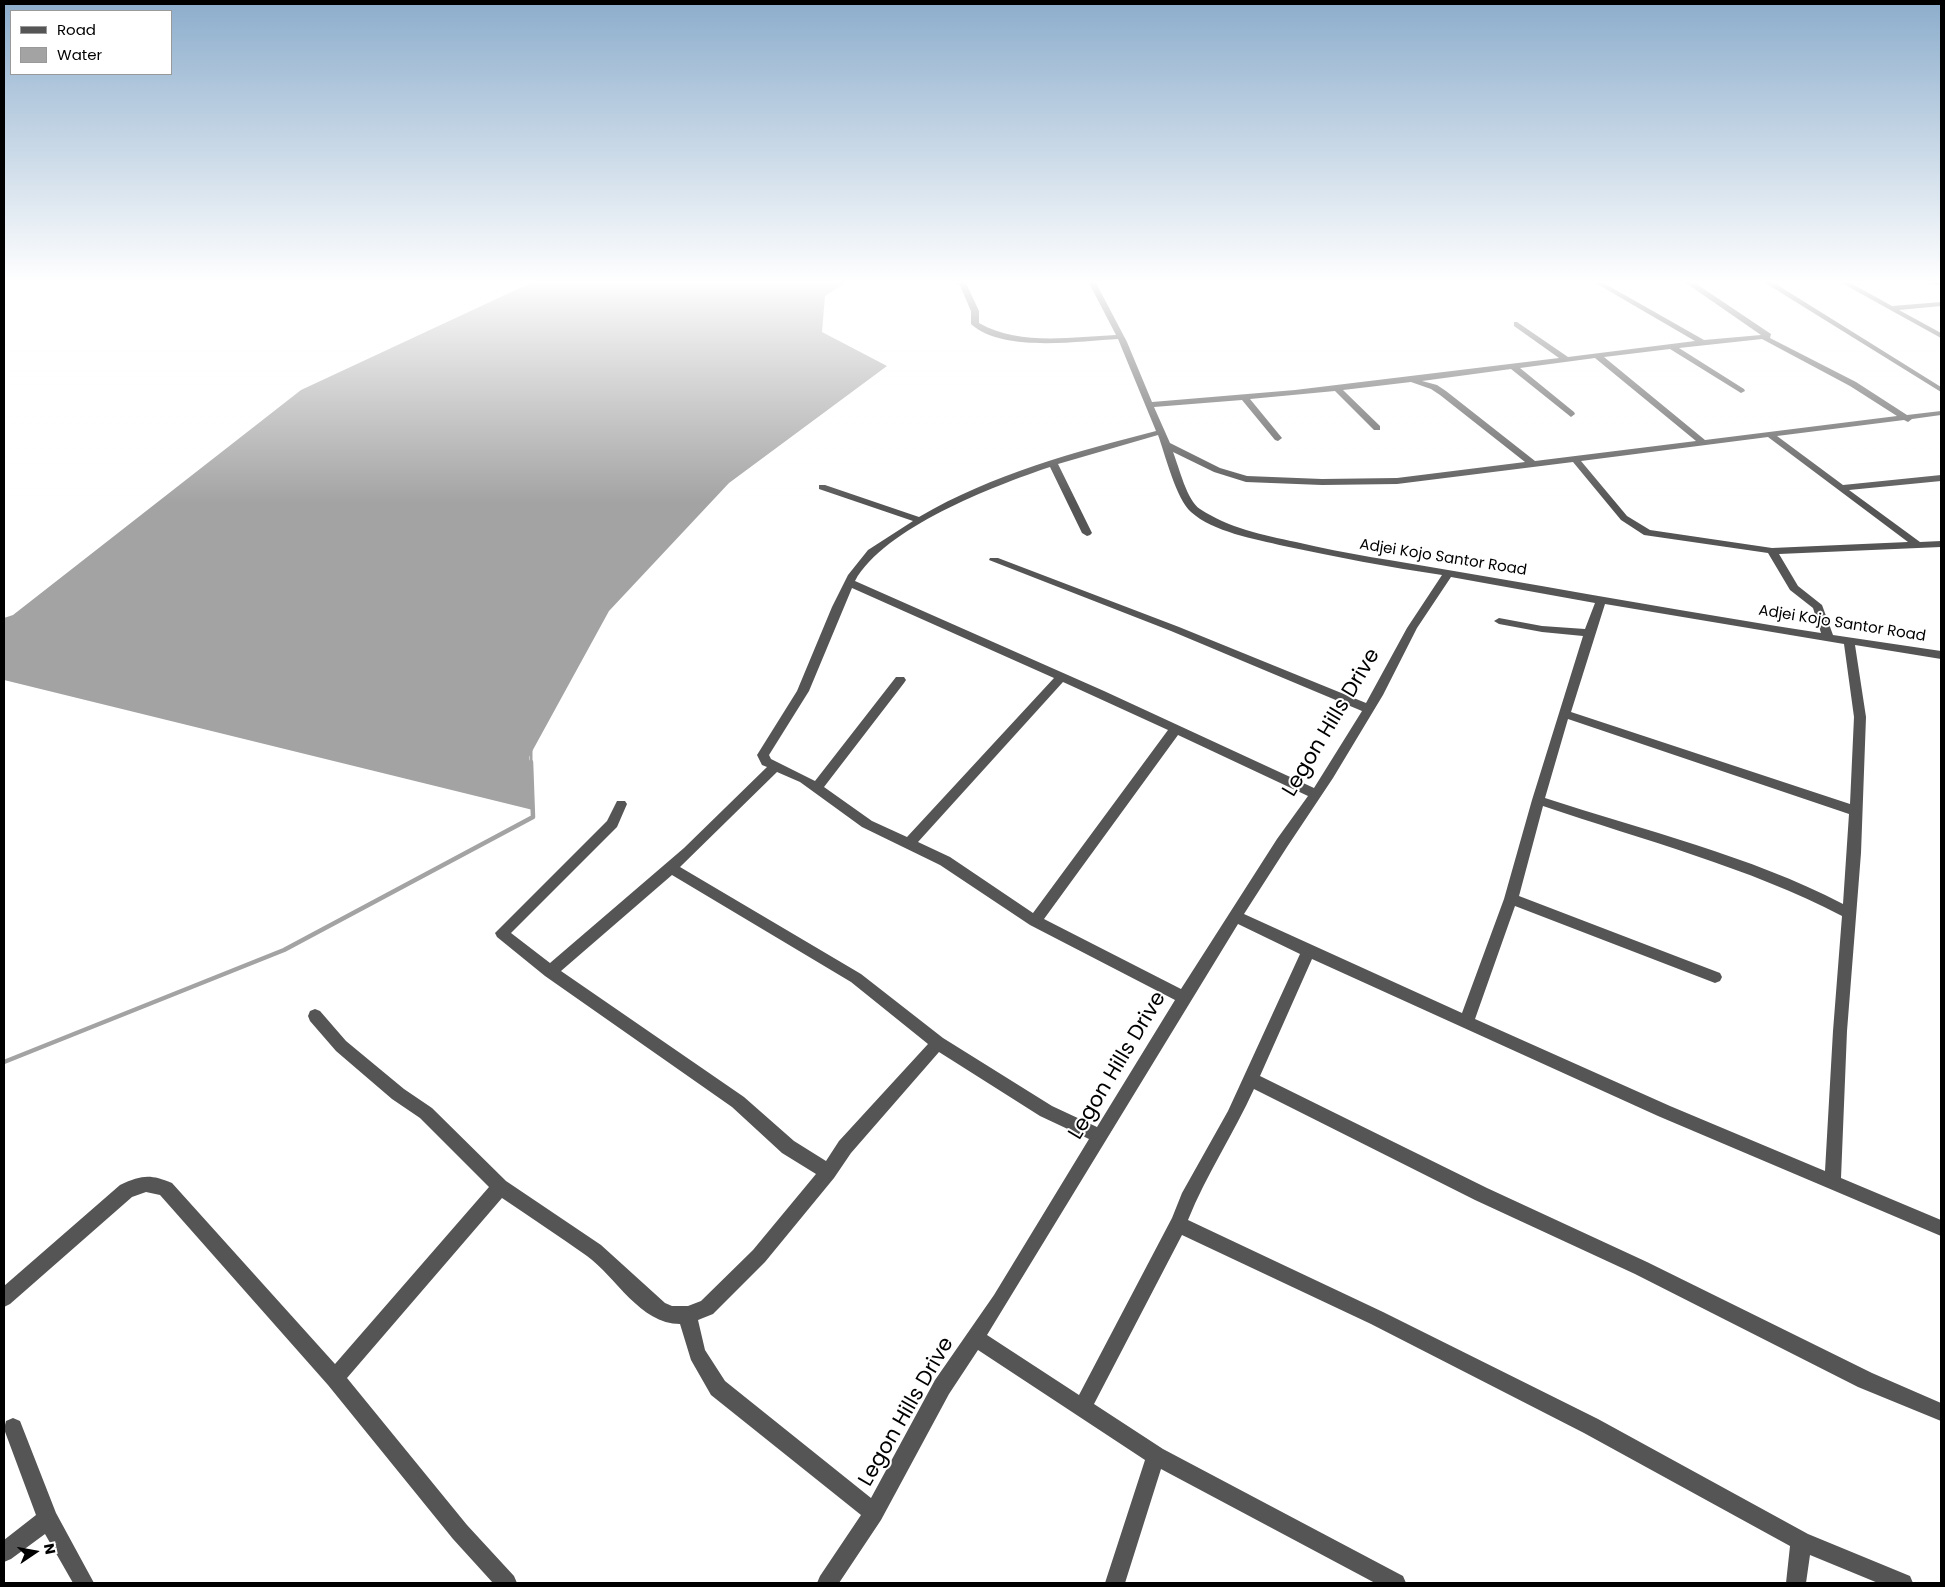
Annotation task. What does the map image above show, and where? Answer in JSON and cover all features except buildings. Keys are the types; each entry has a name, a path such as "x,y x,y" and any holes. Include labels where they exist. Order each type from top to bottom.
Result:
{"street":[{"name":"Adjei Kojo Santor Road","path":"1128,355 1150,405 1186,499 1194,510 1220,525 1236,531 1328,554 1448,573 1601,601 1941,655"},
{"path":"1560,355 1567,360"},
{"path":"1150,405 1245,399 1338,389 1604,355"},
{"path":"1685,355 1741,391"},
{"path":"1798,355 1853,384 1908,419"},
{"path":"1885,355 1941,390"},
{"path":"1597,356 1705,444"},
{"path":"1512,366 1571,414"},
{"path":"1410,379 1434,387 1443,393 1482,426 1533,464"},
{"path":"1338,389 1377,428"},
{"path":"1245,399 1278,438"},
{"path":"1166,445 1217,470 1264,481 1397,481 1908,419 1941,413"},
{"path":"1160,432 1023,472 920,520 876,548 864,559 850,583 838,605 803,692 763,755 766,762 774,767 795,773 867,824 945,861 1035,921 1184,998"},
{"path":"1771,436 1919,546"},
{"path":"1576,460 1624,518 1647,533 1772,551 1941,544"},
{"path":"1052,462 1087,533"},
{"path":"1840,488 1941,478"},
{"path":"822,487 920,520"},
{"path":"1772,551 1794,588 1818,607 1828,637"},
{"path":"994,560 1175,629 1369,709"},
{"name":"Legon Hills Drive","path":"827,1583 874,1513 942,1387 1006,1293 1184,998 1369,709 1412,628 1448,573"},
{"path":"850,583 1061,676 1174,730 1316,794"},
{"path":"1468,1021 1511,899 1538,800 1589,633 1601,601"},
{"path":"1499,621 1542,630 1589,633"},
{"path":"1833,1182 1840,1031 1856,811 1860,708 1849,640"},
{"path":"909,843 1061,676"},
{"path":"817,787 900,680"},
{"path":"1565,714 1856,811"},
{"path":"1035,921 1174,730"},
{"path":"550,972 696,846 774,767"},
{"path":"1538,800 1646,836 1699,851 1786,882 1849,913"},
{"path":"621,804 612,824 502,933 550,972 738,1102 788,1147 828,1172"},
{"path":"671,868 856,978 938,1043 1046,1111 1101,1137"},
{"path":"1511,899 1715,977"},
{"path":"1237,916 1664,1111 1941,1228"},
{"path":"1082,1408 1178,1224 1188,1199 1234,1116 1308,950"},
{"path":"315,1016 341,1046 398,1094 426,1113 500,1187 595,1251 643,1297 659,1310 672,1315 688,1315 707,1308 745,1272 828,1172 846,1147 938,1043"},
{"path":"1250,1079 1472,1190 1641,1268 1865,1380 1941,1412"},
{"path":"4,1298 126,1191 139,1185 153,1183 166,1189 335,1378 460,1532 507,1583"},
{"path":"335,1378 500,1187"},
{"path":"1178,1224 1378,1318 1590,1426 1801,1541 1903,1583"},
{"path":"688,1315 692,1344 702,1366 718,1388 874,1513"},
{"path":"975,1338 1156,1456 1396,1583"},
{"path":"13,1428 48,1519 84,1583"},
{"path":"1115,1583 1156,1456"},
{"path":"4,1552 48,1519"},
{"path":"1796,1583 1801,1541"}],"water":[{"path":"376,355 866,355 887,366 729,483 609,611 529,757 533,810 4,680 4,618 13,615 301,390"}],"waterway":[{"path":"531,749 531,762"},
{"path":"4,1062 284,950 533,817 531,762"}]}
